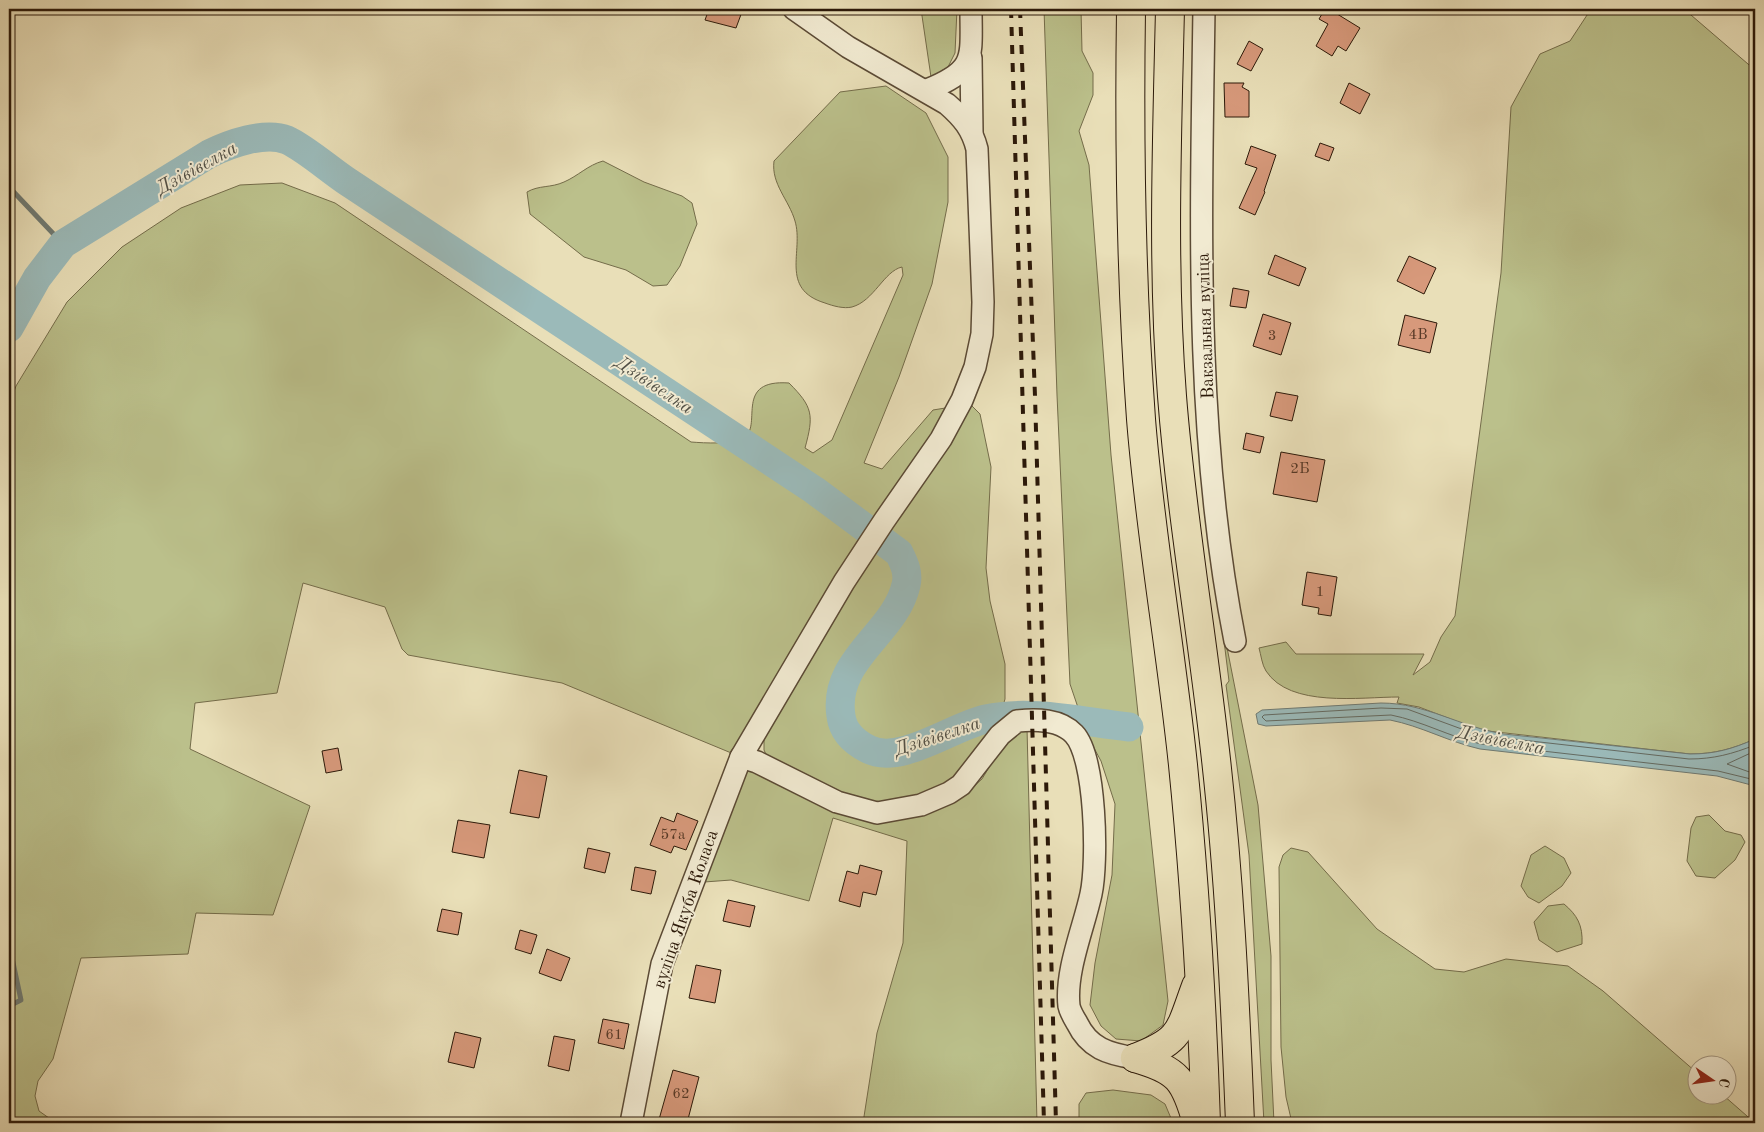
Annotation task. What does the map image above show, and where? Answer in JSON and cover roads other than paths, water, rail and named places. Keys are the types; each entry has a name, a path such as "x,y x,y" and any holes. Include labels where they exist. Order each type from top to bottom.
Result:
{"highway":[{"path":"1131,9 1132,248 1141,422 1183,762 1201,974 1206,1123"},
{"path":"1170,9 1166,222 1167,310 1172,394 1182,505 1214,739 1227,863 1235,977 1240,1123"},
{"path":"1135,1058 1160,1048 1173,1040 1182,1024 1201,974"},
{"path":"1135,1058 1159,1065 1173,1073 1190,1097 1197,1123"}],"street":[{"path":"794,9 848,47 927,90 961,116 972,132"},
{"name":"вуліца Якуба Коласа","path":"631,1123 662,964 741,757 863,553 941,439 962,400 975,367 982,334 983,302 976,149 972,132 971,9"},
{"name":"Вакзальная вуліца","path":"1204,9 1201,287 1214,503 1223,581 1235,641"},
{"path":"927,90 951,80 962,71 971,58"},
{"path":"741,757 758,762 837,802 877,814 921,804 949,793 961,785 1000,735 1009,725 1017,721 1054,722 1073,732 1081,742 1086,762 1094,819 1095,857 1091,892 1070,986 1069,1007 1084,1037 1096,1048 1111,1054 1135,1058"}],"water":[{"path":"1381,703 1413,707 1488,731 1504,734 1690,754 1723,750 1755,739 1755,786 1717,776 1480,749 1390,720 1266,726 1258,724 1256,714 1262,710"}],"waterway":[{"name":"Дзівівелка","path":"9,328 37,278 63,244 217,150 258,138 268,137 287,140 302,148 348,182 814,490 899,553 907,576 900,602 890,618 855,662 846,678 841,696 842,722 850,736 858,743 868,749 881,753 895,752 911,749 973,723 1003,716 1057,717 1129,727"},
{"path":"9,187 63,244"},
{"path":"9,944 21,1000 9,1006"}],"railway":[{"path":"1011,9 1044,1123"},
{"path":"1020,9 1035,396 1056,1123"}]}
